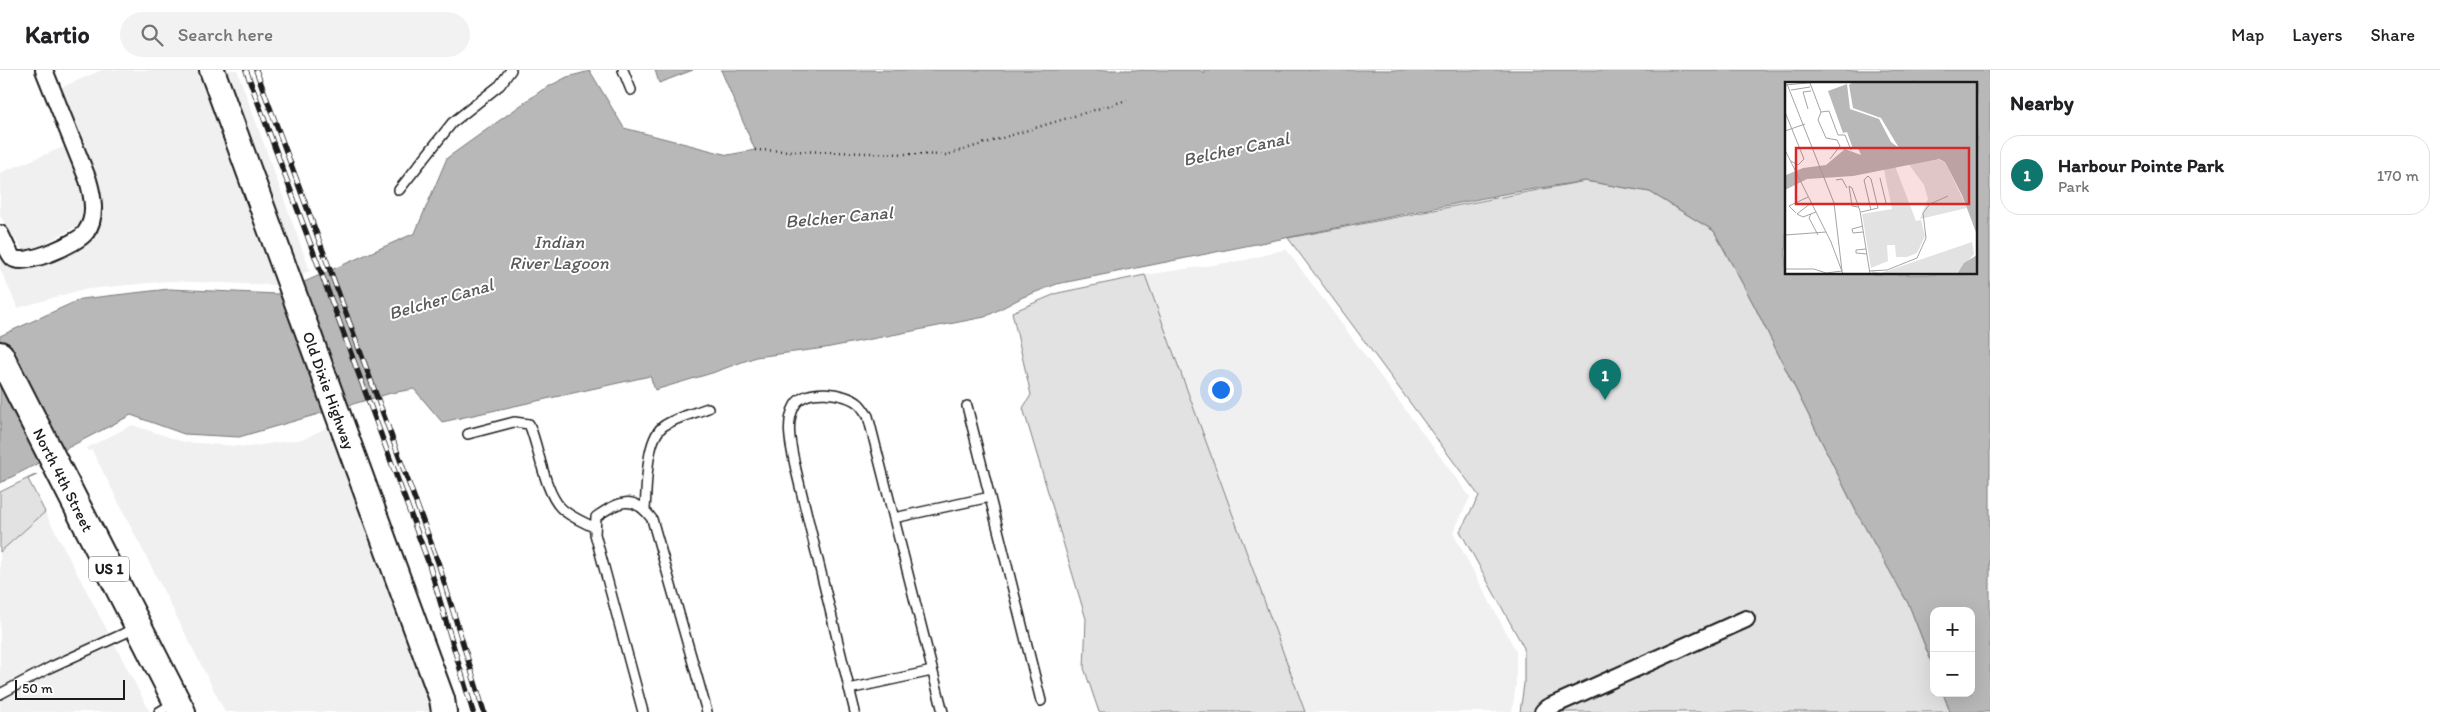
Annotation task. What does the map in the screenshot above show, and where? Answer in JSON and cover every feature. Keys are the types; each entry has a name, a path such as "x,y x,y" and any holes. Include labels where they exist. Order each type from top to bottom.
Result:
{"main road":[{"name":"North 4th Street","path":"0,355 139,626 173,709"}],"street":[{"path":"0,234 13,257 19,260 30,259 75,242 86,232 93,216 93,196 88,180 44,70"},
{"name":"Old Dixie Highway","path":"212,70 442,700 444,712"},
{"path":"1543,712 1547,708 1746,619"}],"lane":[{"path":"399,190 452,123 500,85 511,70"},
{"path":"623,70 631,90"},
{"path":"854,712 796,470 790,434 795,404 804,396 827,392 858,403 868,416 943,712"},
{"path":"967,406 1041,701"},
{"path":"645,509 651,449 658,432 664,425 708,408"},
{"path":"468,434 514,422 529,424 549,487 559,506 568,514 595,528"},
{"path":"894,518 990,497"},
{"path":"643,712 595,534 596,517 613,504 633,502 645,509 652,519 707,712"},
{"path":"0,694 50,667 139,626"},
{"path":"849,689 932,671"}],"path":[{"path":"755,150 946,155 1127,100"}],"shaded area":[{"path":"102,70 203,70 282,283 276,285 168,281 80,290 18,308 0,269 0,247 16,266 22,268 37,266 91,238 102,220 102,197 60,88"},
{"path":"220,70 237,70 310,271 296,276"},
{"path":"66,146 87,202 83,223 32,250 23,251 0,216 0,173"},
{"path":"1585,181 1650,192 1714,231 1754,305 1858,515 1909,605 1930,659 1930,697 1944,697 1950,712 1520,712 1524,684 1524,648 1460,531 1479,496 1288,238"},
{"path":"1286,249 1470,497 1453,533 1516,651 1516,683 1512,712 1305,712 1145,275 1246,260"},
{"path":"1145,275 1305,712 1099,712 1084,668 1086,619 1023,408 1031,395 1012,312 1058,293"},
{"path":"132,425 184,442 248,447 304,439 331,425 437,712 225,712 92,450 88,451 87,448"},
{"path":"35,475 37,475 28,479 45,512 0,552 0,492"},
{"path":"45,512 150,712 0,712 0,552"}],"water":[{"path":"655,70 693,70 659,83"},
{"name":"Indian River Lagoon","path":"721,70 1200,70 1205,74 1203,70 1990,70 1990,712 1950,712 1944,697 1975,697 1975,607 1930,607 1930,659 1909,605 1858,515 1754,305 1714,231 1650,192 1585,181 1504,194 1057,284 1023,297 985,317 825,348 756,357 712,373 655,390 650,376 442,422 414,389 391,393 239,437 184,434 131,415 0,483 0,336 81,299 169,289 277,294 415,233 447,158 542,90 567,77 590,71 624,128 728,155 755,150"}],"railway":[{"path":"246,70 429,564 473,712"},
{"path":"256,70 438,562 484,712"}],"place":[{"name":"Harbour Pointe Park","path":"1605,400"}],"water label":[{"name":"Belcher Canal","path":"1236,149"},
{"name":"Belcher Canal","path":"839,217"},
{"name":"Belcher Canal","path":"441,299"}]}
